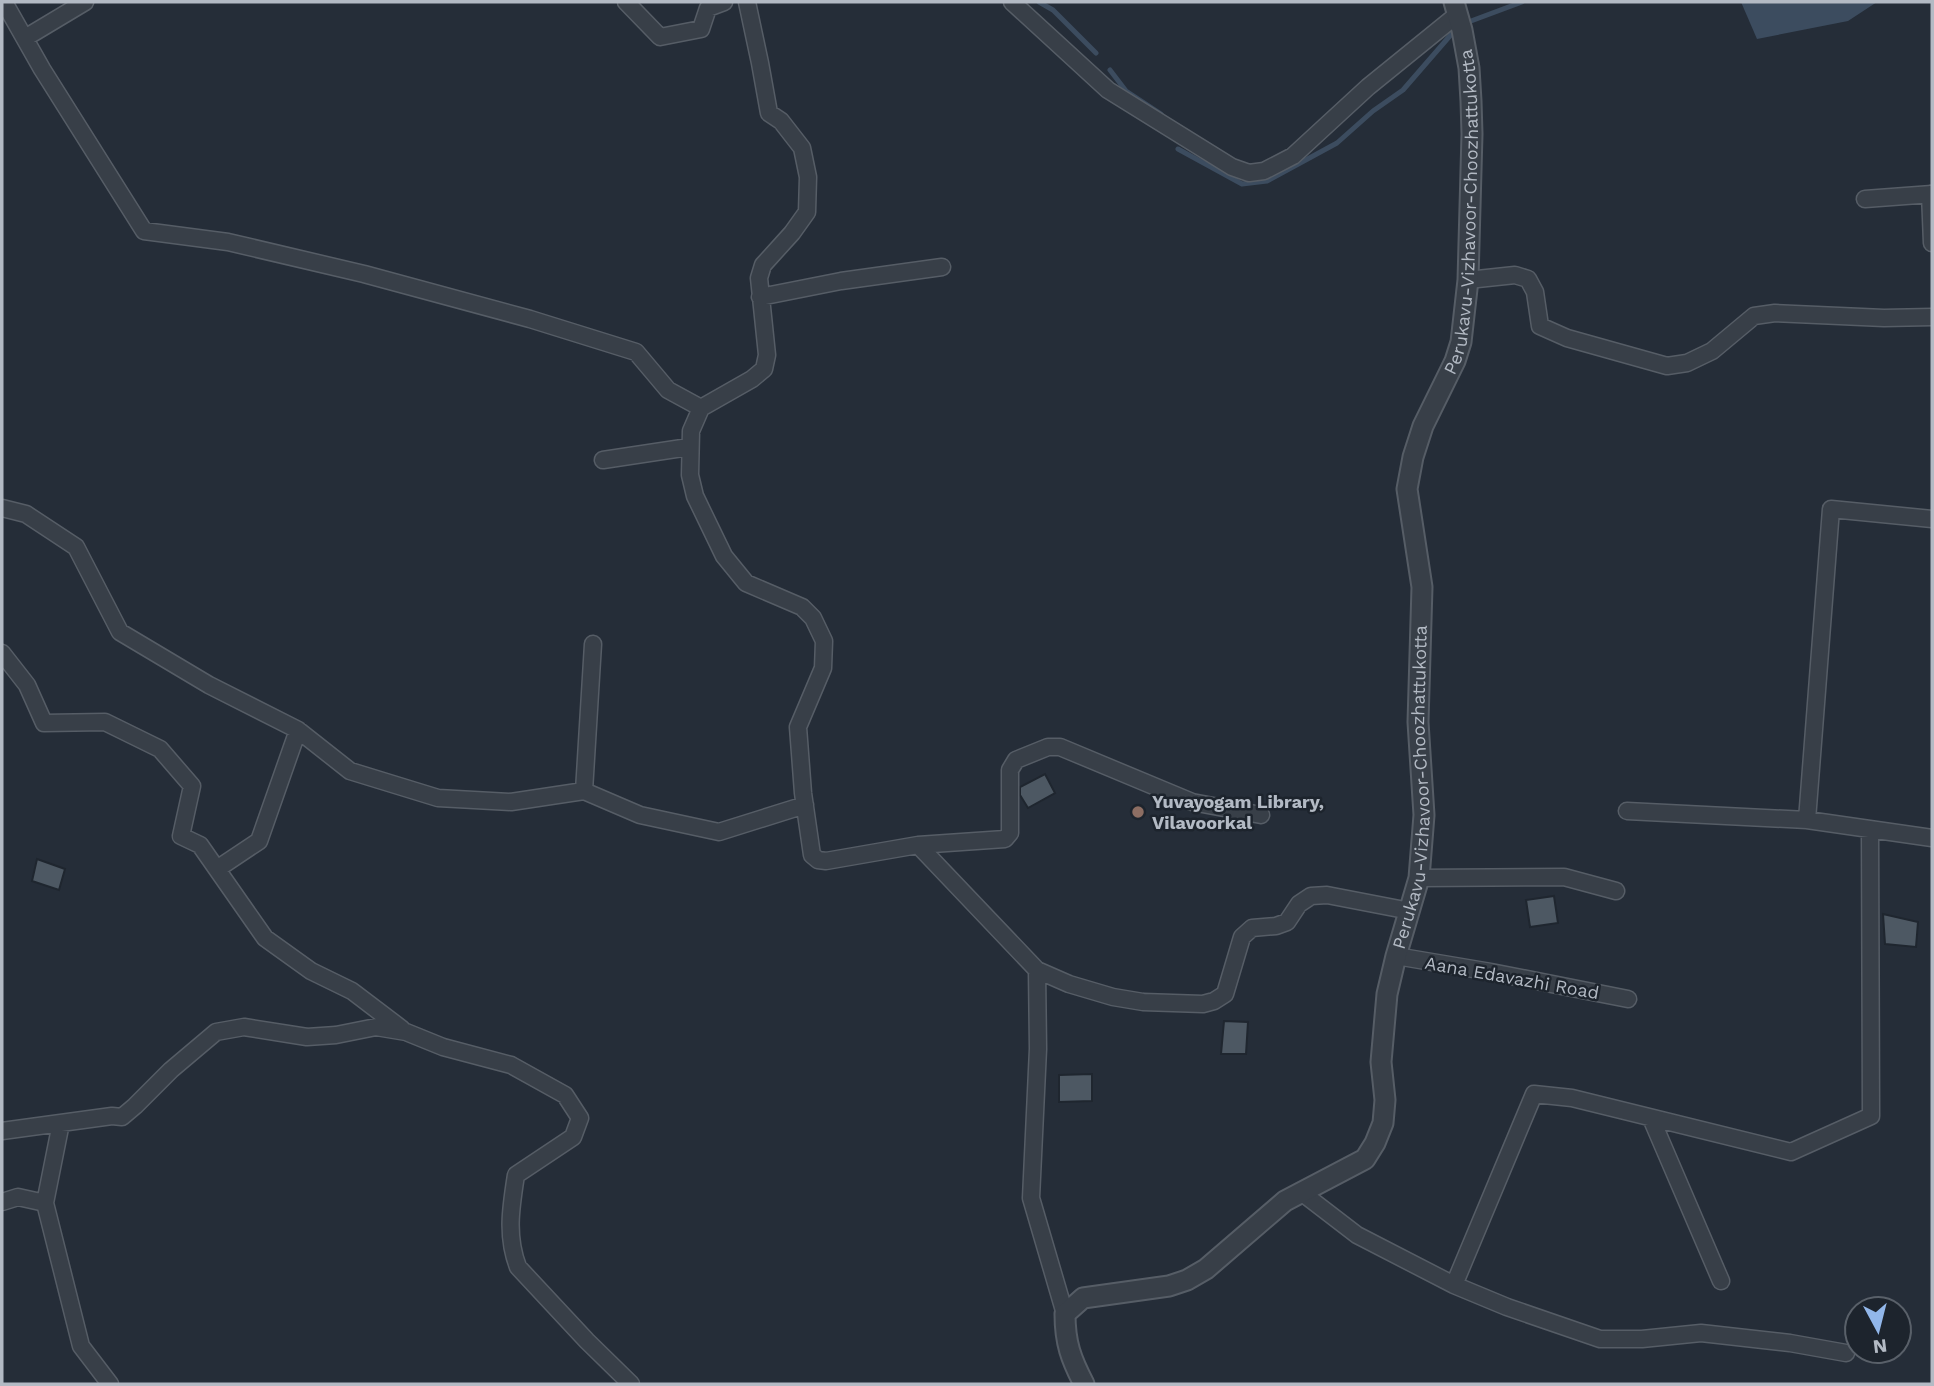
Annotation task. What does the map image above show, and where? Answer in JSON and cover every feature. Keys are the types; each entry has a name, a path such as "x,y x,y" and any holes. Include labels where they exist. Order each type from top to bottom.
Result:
{"street":[{"path":"4,2 144,231 228,242 363,274 530,319 636,352 668,390 701,408"},
{"path":"24,38 85,2"},
{"path":"626,2 660,37 701,29 708,8 724,2"},
{"path":"747,2 769,114 781,121 802,148 808,177 807,212 763,265 759,278 768,355 764,369 752,379 701,408 691,431 690,475 695,496 724,556 746,583 802,607 813,618 824,641 823,668 797,727 812,855 818,860 826,861 918,845 1005,839 1010,833 1010,770 1016,760 1048,747 1060,747 1192,802 1261,815"},
{"path":"1012,2 1108,90 1232,167 1249,173 1264,171 1293,156 1456,8"},
{"name":"Perukavu-Vizhavoor-Choozhattukotta","path":"1065,1314 1083,1298 1169,1286 1206,1269 1285,1201 1365,1159 1383,1124 1385,1100 1381,1062 1387,994 1419,878 1424,815 1418,722 1422,587 1407,489 1423,426 1455,361 1461,342 1468,281 1471,101 1469,68 1456,8"},
{"path":"1865,199 1931,194 1932,243"},
{"path":"760,297 841,281 942,267"},
{"path":"1468,281 1504,275 1528,279 1535,292 1540,326 1567,338 1667,366 1687,363 1712,351 1754,316 1774,313 1884,318 1932,317"},
{"path":"603,460 689,447"},
{"path":"2,508 26,514 76,547 120,632 209,685 298,730 350,771 438,799 511,802 584,791 640,815 719,832 805,805"},
{"path":"1807,820 1831,509 1932,519"},
{"path":"584,791 593,645"},
{"path":"2,653 27,685 44,723 105,722 160,749 191,786 181,836 200,845 265,938 311,971 352,991 407,1032"},
{"path":"218,869 259,841 298,730"},
{"path":"1627,811 1807,820 1932,838"},
{"path":"1454,1285 1534,1094 1572,1098 1791,1152 1871,1116 1870,829"},
{"path":"918,845 1037,970 1069,984 1113,997 1143,1002 1203,1004 1214,1001 1225,994 1242,937 1252,928 1287,922 1299,904 1311,896 1327,895 1410,911"},
{"path":"1419,878 1564,877 1616,891"},
{"name":"Aana Edavazhi Road","path":"1396,956 1628,999"},
{"path":"1037,970 1038,1049 1031,1198 1065,1314 1065,1333 1071,1359 1084,1384"},
{"path":"2,1131 112,1116 122,1117 216,1032 244,1027 307,1037 336,1035 376,1027 407,1032 443,1047 511,1065 565,1095 580,1118 573,1136 516,1175 510,1216 512,1253 518,1267 586,1341 631,1384"},
{"path":"1651,1118 1721,1281"},
{"path":"61,1123 45,1203 81,1346 110,1384"},
{"path":"1301,1192 1357,1235 1454,1285 1507,1307 1600,1339 1642,1339 1701,1333 1790,1343 1843,1352"},
{"path":"2,1202 18,1197 45,1203"}],"water":[{"path":"1741,2 1877,2 1848,21 1757,39"}],"building":[{"path":"1045,774 1055,793 1028,808 1020,795 1020,787"},
{"path":"37,859 65,869 59,890 32,881"},
{"path":"1554,896 1558,923 1530,927 1526,900"},
{"path":"1883,914 1918,922 1916,947 1885,944"},
{"path":"1224,1021 1248,1022 1246,1054 1221,1054"},
{"path":"1092,1074 1092,1101 1059,1102 1059,1075"}],"waterway":[{"path":"1039,2 1053,10 1096,53"},
{"path":"1471,21 1522,2"},
{"path":"1178,149 1242,184 1267,181 1337,143 1373,111 1403,90 1455,30"},
{"path":"1110,70 1126,91 1161,114"}],"place":[{"name":"Yuvayogam Library, Vilavoorkal","path":"1138,812"}]}
